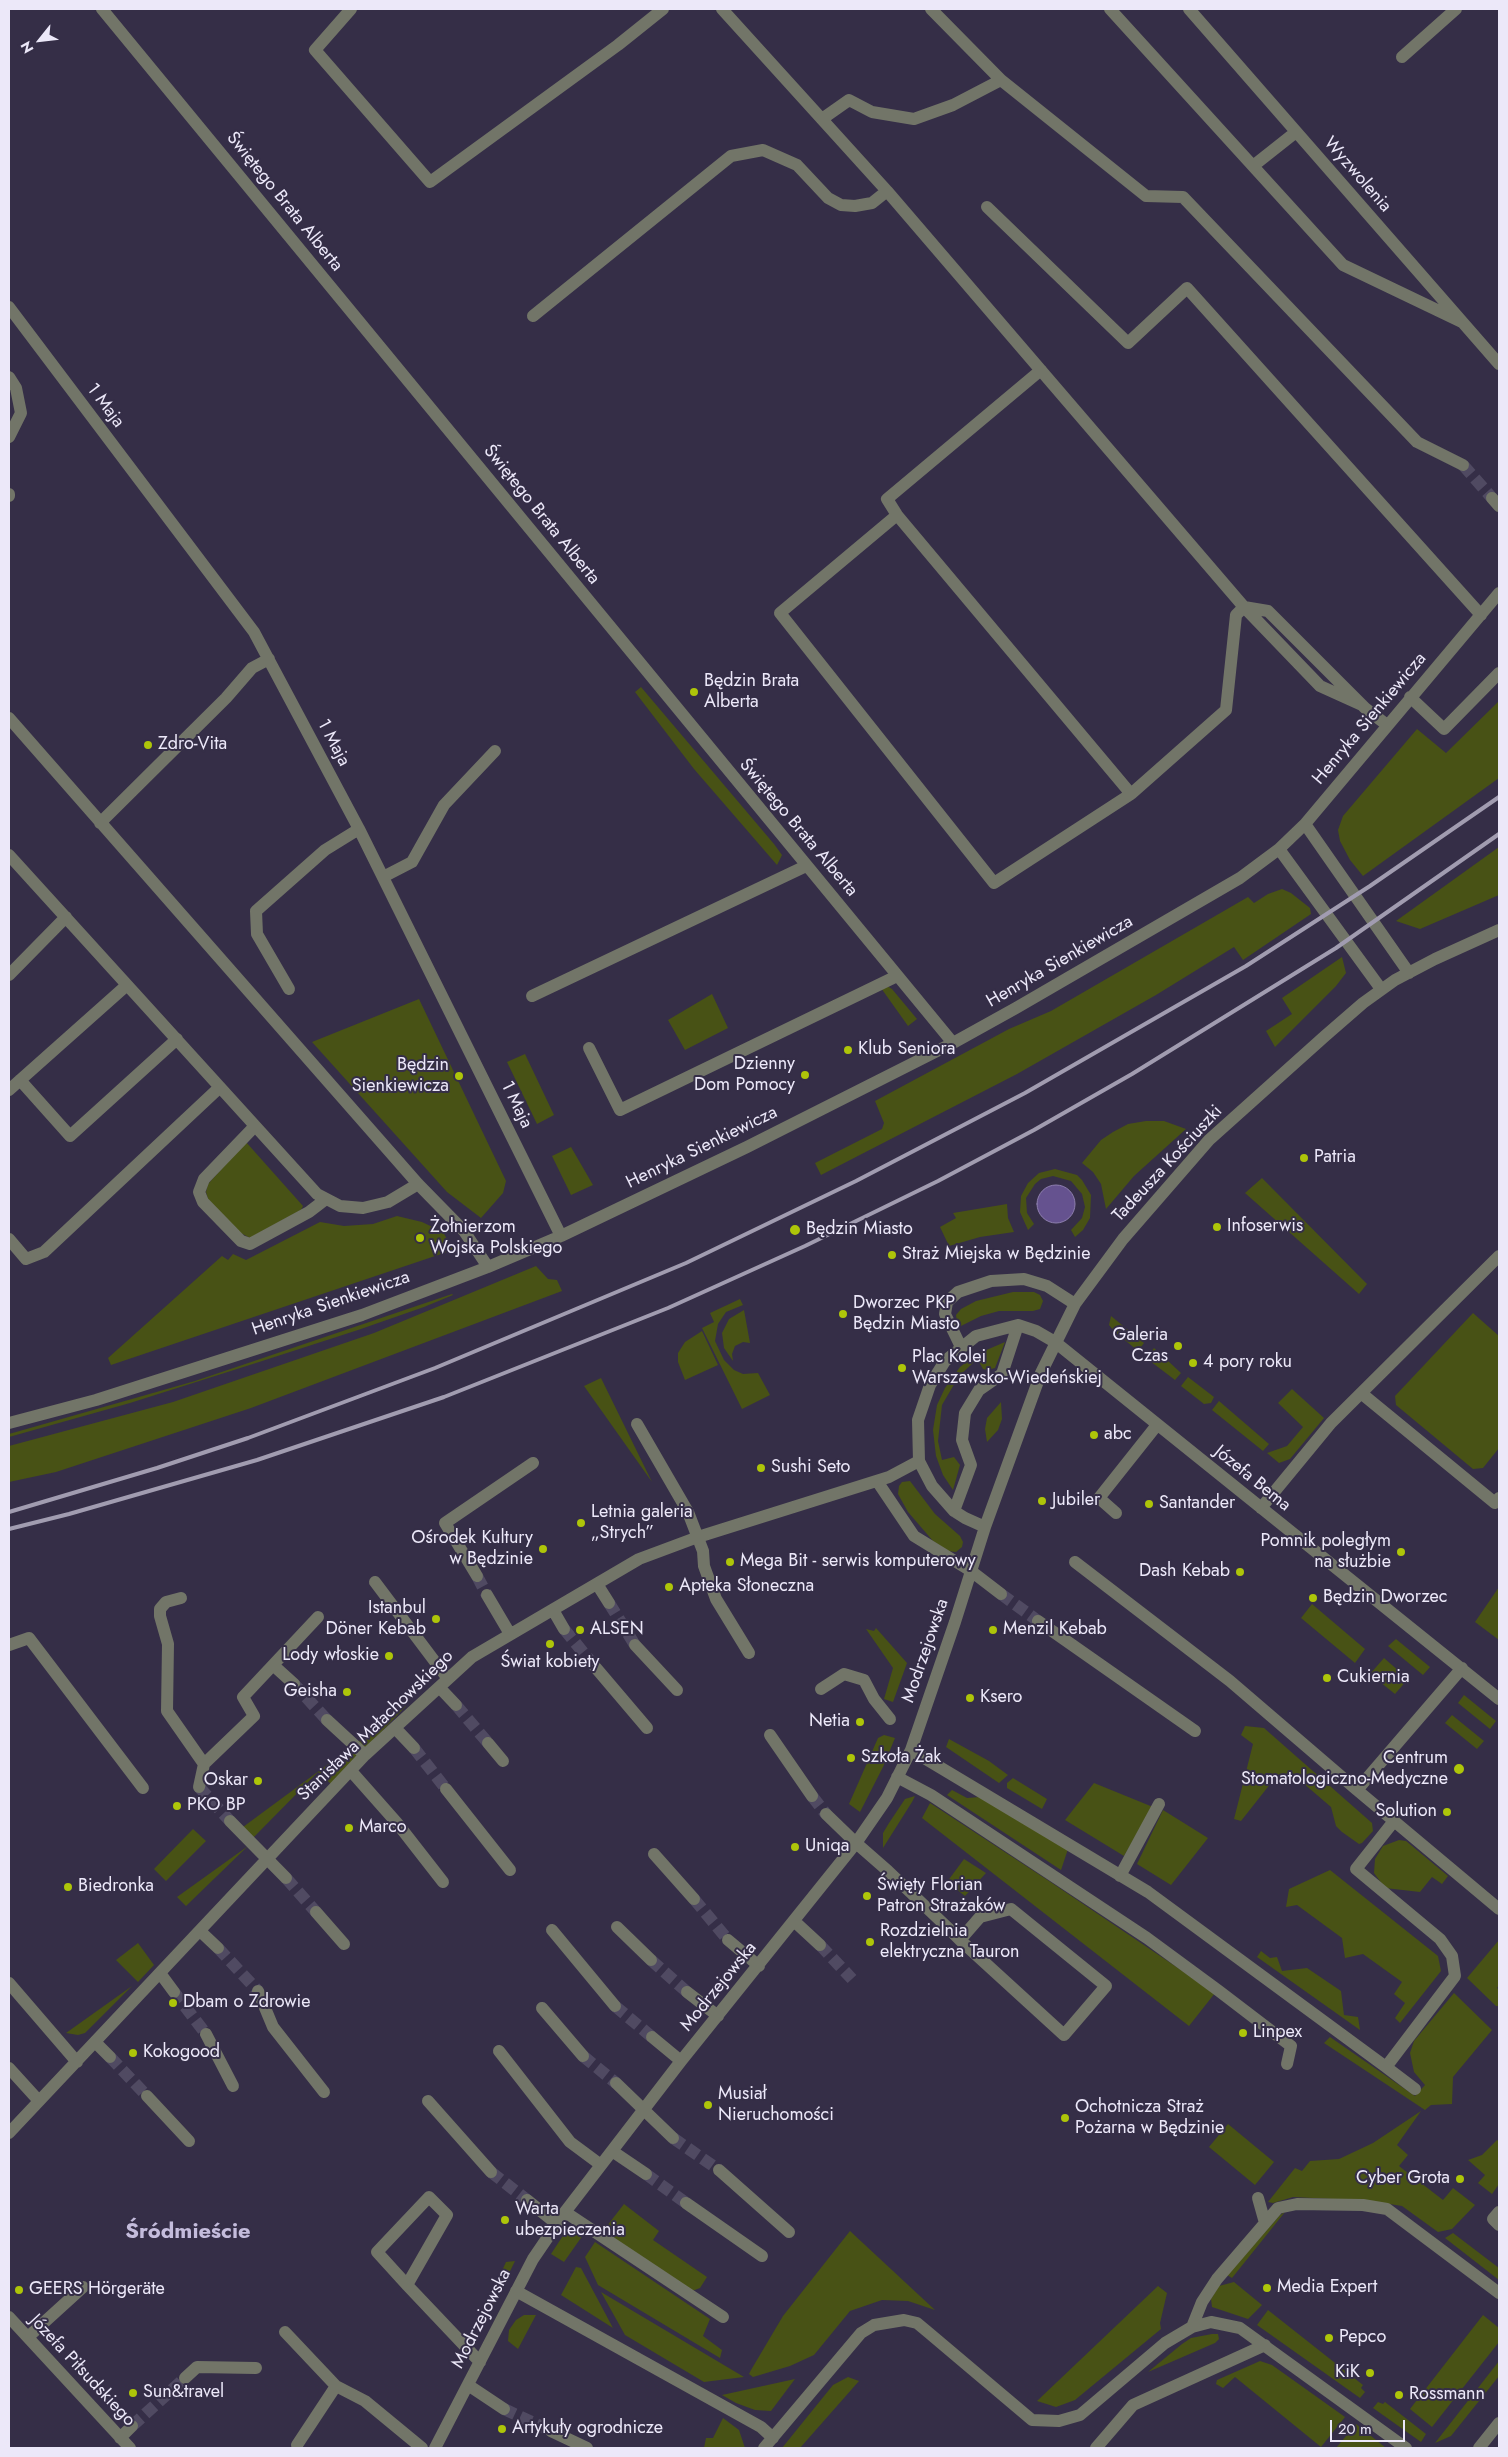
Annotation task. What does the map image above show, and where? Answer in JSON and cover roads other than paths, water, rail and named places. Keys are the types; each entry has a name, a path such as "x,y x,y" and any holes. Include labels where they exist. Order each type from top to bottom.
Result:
{"street":[{"name":"Świętego Brata Alberta","path":"103,9 952,1043"},
{"path":"351,9 315,50 430,182 663,9"},
{"path":"722,9 887,191 1244,607 1320,686 1362,705 1387,725"},
{"path":"931,9 1001,80 1146,196 1183,197 1417,442 1463,465"},
{"path":"1110,9 1343,265 1462,322"},
{"name":"Wyzwolenia","path":"1188,9 1499,364"},
{"path":"1402,57 1456,9"},
{"path":"822,119 849,100 872,112 914,119 953,105 1001,80"},
{"path":"1253,166 1296,132"},
{"path":"533,316 731,156 763,150 797,166 828,198 841,205 855,206 872,203 887,191"},
{"path":"987,207 1128,343 1187,288 1480,615"},
{"name":"1 Maja","path":"9,307 254,632 359,829 561,1236"},
{"path":"1041,370 886,499 897,515 1130,794"},
{"path":"9,377 16,388 21,413 9,437"},
{"path":"897,515 780,613 994,883 1130,794 1226,710 1236,615 1244,607"},
{"name":"Henryka Sienkiewicza","path":"9,1423 96,1400 362,1315 488,1267 561,1236 747,1147 952,1043 1240,878 1280,849 1305,824 1499,593"},
{"path":"100,823 226,698 252,668 269,659"},
{"path":"1410,697 1444,729 1499,673"},
{"path":"9,718 418,1184 464,1231 488,1267"},
{"path":"383,878 412,862 444,805 495,751"},
{"path":"1305,824 1408,973"},
{"path":"289,988 257,934 256,911 326,850 359,829"},
{"path":"1280,849 1382,989"},
{"path":"9,855 317,1194 340,1206 362,1208 388,1202 418,1184"},
{"path":"532,996 806,866"},
{"path":"9,975 66,917"},
{"name":"Tadeusza Kościuszki","path":"985,1527 1041,1373 1055,1342 1075,1304 1123,1239 1209,1140 1325,1036 1382,989 1408,973 1499,930"},
{"path":"589,1048 620,1110 897,976"},
{"path":"9,1090 127,984"},
{"path":"20,1080 70,1136 177,1039"},
{"path":"9,1239 26,1259 44,1252 220,1087"},
{"path":"255,1126 204,1179 199,1192 203,1202 241,1241 250,1244 309,1212 326,1199"},
{"path":"1261,1508 1331,1422 1499,1256"},
{"path":"961,1347 945,1314 947,1302 958,1292 991,1281 1024,1279 1048,1286 1075,1304"},
{"path":"985,1527 965,1518 954,1510 932,1486 919,1462 918,1420 930,1385 945,1361 976,1336 1018,1325 1036,1331 1055,1342"},
{"path":"954,1510 971,1465 962,1440 965,1413 979,1390 1002,1374 1018,1325"},
{"name":"Józefa Bema","path":"1055,1342 1499,1699"},
{"path":"1361,1393 1494,1503 1499,1498"},
{"path":"637,1424 688,1512 703,1551 704,1566 716,1598 749,1653"},
{"path":"1116,1513 1099,1498 1157,1425"},
{"name":"Stanisława Małachowskiego","path":"9,2134 365,1755 396,1729 472,1657 639,1559 698,1538 877,1481 919,1462"},
{"path":"477,1576 445,1523 533,1463"},
{"path":"877,1481 914,1536 971,1571 1001,1594"},
{"name":"Modrzejowska","path":"435,2448 533,2259 565,2212 681,2062 856,1843 887,1798 911,1750 985,1527"},
{"path":"1075,1562 1230,1681 1394,1822 1499,1909"},
{"path":"375,1582 444,1683 456,1705"},
{"path":"597,1584 609,1603"},
{"path":"487,1595 510,1634"},
{"path":"181,1598 166,1602 160,1609 160,1616 168,1644 166,1711 204,1764"},
{"path":"553,1610 564,1629"},
{"path":"199,1787 204,1764 254,1716 243,1697 318,1617"},
{"path":"1038,1621 1195,1731"},
{"path":"9,1645 29,1638 143,1788"},
{"path":"635,1644 677,1690"},
{"path":"273,1665 294,1684"},
{"path":"596,1668 647,1728"},
{"path":"1357,1790 1462,1668"},
{"path":"821,1689 844,1674 864,1680 874,1699 890,1719"},
{"path":"327,1720 365,1755"},
{"path":"396,1729 414,1748"},
{"path":"770,1735 812,1796"},
{"path":"488,1744 503,1761"},
{"path":"911,1750 1148,1892 1415,2089"},
{"path":"351,1771 397,1823 443,1882"},
{"path":"897,1777 931,1795 1147,1938 1291,2046 1287,2064"},
{"path":"446,1789 510,1870"},
{"path":"1120,1876 1159,1804"},
{"path":"826,1814 960,1940 1064,2035 1106,1986 1011,1909 980,1917 960,1940"},
{"path":"230,1820 286,1878"},
{"path":"1386,2067 1455,1976 1452,1956 1440,1939 1356,1869 1394,1822"},
{"path":"654,1854 694,1899"},
{"path":"316,1912 344,1944"},
{"path":"794,1921 820,1945"},
{"path":"617,1927 651,1960"},
{"path":"552,1930 615,2006"},
{"path":"200,1931 218,1948"},
{"path":"728,1940 759,1966"},
{"path":"160,1973 174,1992"},
{"path":"9,1983 77,2062"},
{"path":"258,1991 273,2028 324,2092"},
{"path":"687,1992 718,2016"},
{"path":"542,2008 582,2056"},
{"path":"206,2034 232,2086"},
{"path":"652,2037 681,2062"},
{"path":"95,2042 110,2057"},
{"path":"499,2051 570,2142 601,2165"},
{"path":"9,2068 39,2101"},
{"path":"616,2083 673,2138"},
{"path":"147,2096 189,2141"},
{"path":"428,2101 490,2172"},
{"path":"612,2151 646,2174"},
{"path":"719,2170 789,2232"},
{"path":"407,2285 447,2215 429,2197 377,2252 407,2285 480,2362"},
{"path":"1258,2198 1265,2223"},
{"path":"527,2200 557,2224"},
{"path":"686,2203 762,2256"},
{"path":"1192,2327 1210,2288 1265,2223 1278,2208 1297,2204 1363,2205 1387,2209 1499,2293"},
{"path":"565,2212 723,2317"},
{"path":"1499,2212 1493,2220 1499,2225"},
{"path":"28,2337 83,2287"},
{"path":"516,2291 761,2427 773,2438"},
{"name":"Józefa Piłsudskiego","path":"9,2317 130,2448"},
{"path":"764,2448 861,2333 874,2325 904,2320 917,2323 1032,2420 1059,2421 1080,2414 1165,2342 1192,2327 1212,2322 1240,2328 1406,2448"},
{"path":"285,2332 336,2386 365,2401 422,2448"},
{"path":"1096,2448 1133,2405 1265,2345"},
{"path":"185,2378 197,2367 256,2368"},
{"path":"468,2384 504,2409"},
{"path":"297,2445 336,2386"},
{"path":"1479,2448 1499,2423"},
{"path":"120,2438 132,2426"},
{"path":"551,2431 587,2448"}],"tunnel":[{"path":"1463,465 1492,498"},
{"path":"477,1576 487,1595"},
{"path":"1001,1594 1038,1621"},
{"path":"609,1603 635,1645"},
{"path":"564,1629 596,1668"},
{"path":"294,1684 327,1720"},
{"path":"456,1705 488,1743"},
{"path":"414,1748 446,1789"},
{"path":"199,1787 230,1821"},
{"path":"812,1796 826,1814"},
{"path":"286,1878 316,1912"},
{"path":"694,1899 728,1940"},
{"path":"820,1945 852,1979"},
{"path":"218,1948 258,1991"},
{"path":"651,1960 687,1992"},
{"path":"174,1992 206,2034"},
{"path":"615,2006 652,2037"},
{"path":"583,2056 616,2083"},
{"path":"110,2057 147,2096"},
{"path":"673,2138 719,2170"},
{"path":"491,2172 527,2200"},
{"path":"646,2174 686,2203"},
{"path":"132,2426 185,2378"},
{"path":"504,2409 551,2431"}],"railway":[{"path":"9,1512 157,1468 248,1438 435,1368 686,1263 856,1181 1025,1093 1246,966 1370,886 1499,797"},
{"path":"9,1529 69,1514 257,1460 444,1397 668,1308 805,1246 938,1181 1034,1130 1132,1074 1336,948 1499,834"}],"place":[{"name":"Będzin Brata Alberta","path":"694,692"},
{"name":"Zdro-Vita","path":"148,745"},
{"name":"Klub Seniora","path":"848,1050"},
{"name":"Dzienny Dom Pomocy","path":"805,1075"},
{"name":"Będzin Sienkiewicza","path":"459,1076"},
{"name":"Patria","path":"1304,1158"},
{"name":"Infoserwis","path":"1217,1227"},
{"name":"Będzin Miasto","path":"795,1230"},
{"name":"Żołnierzom Wojska Polskiego","path":"420,1238"},
{"name":"Straż Miejska w Będzinie","path":"892,1255"},
{"name":"Dworzec PKP Będzin Miasto","path":"843,1314"},
{"name":"Galeria Czas","path":"1178,1346"},
{"name":"4 pory roku","path":"1193,1363"},
{"name":"Plac Kolei Warszawsko-Wiedeńskiej","path":"902,1368"},
{"name":"abc","path":"1094,1435"},
{"name":"Sushi Seto","path":"761,1468"},
{"name":"Jubiler","path":"1042,1501"},
{"name":"Santander","path":"1149,1504"},
{"name":"Letnia galeria „Strych”","path":"581,1523"},
{"name":"Ośrodek Kultury w Będzinie","path":"543,1549"},
{"name":"Pomnik poległym na służbie","path":"1401,1552"},
{"name":"Mega Bit - serwis komputerowy","path":"730,1562"},
{"name":"Dash Kebab","path":"1240,1572"},
{"name":"Apteka Słoneczna","path":"669,1587"},
{"name":"Będzin Dworzec","path":"1313,1598"},
{"name":"Istanbul Döner Kebab","path":"436,1619"},
{"name":"ALSEN","path":"580,1630"},
{"name":"Menzil Kebab","path":"993,1630"},
{"name":"Świat kobiety","path":"550,1644"},
{"name":"Lody włoskie","path":"389,1656"},
{"name":"Cukiernia","path":"1327,1678"},
{"name":"Geisha","path":"347,1692"},
{"name":"Ksero","path":"970,1698"},
{"name":"Netia","path":"860,1722"},
{"name":"Szkoła Żak","path":"851,1758"},
{"name":"Centrum Stomatologiczno-Medyczne","path":"1459,1769"},
{"name":"Oskar","path":"258,1781"},
{"name":"PKO BP","path":"177,1806"},
{"name":"Solution","path":"1447,1812"},
{"name":"Marco","path":"349,1828"},
{"name":"Uniqa","path":"795,1847"},
{"name":"Biedronka","path":"68,1887"},
{"name":"Święty Florian Patron Strażaków","path":"867,1896"},
{"name":"Rozdzielnia elektryczna Tauron","path":"870,1942"},
{"name":"Dbam o Zdrowie","path":"173,2003"},
{"name":"Linpex","path":"1243,2033"},
{"name":"Kokogood","path":"133,2053"},
{"name":"Musiał Nieruchomości","path":"708,2105"},
{"name":"Ochotnicza Straż Pożarna w Będzinie","path":"1065,2118"},
{"name":"Cyber Grota","path":"1460,2179"},
{"name":"Warta ubezpieczenia","path":"505,2220"},
{"name":"Media Expert","path":"1267,2288"},
{"name":"GEERS Hörgeräte","path":"19,2290"},
{"name":"Pepco","path":"1329,2338"},
{"name":"KiK","path":"1370,2373"},
{"name":"Sun&travel","path":"133,2393"},
{"name":"Rossmann","path":"1399,2395"},
{"name":"Artykuły ogrodnicze","path":"502,2429"}],"district":[{"name":"Śródmieście","path":"188,2233"}]}
